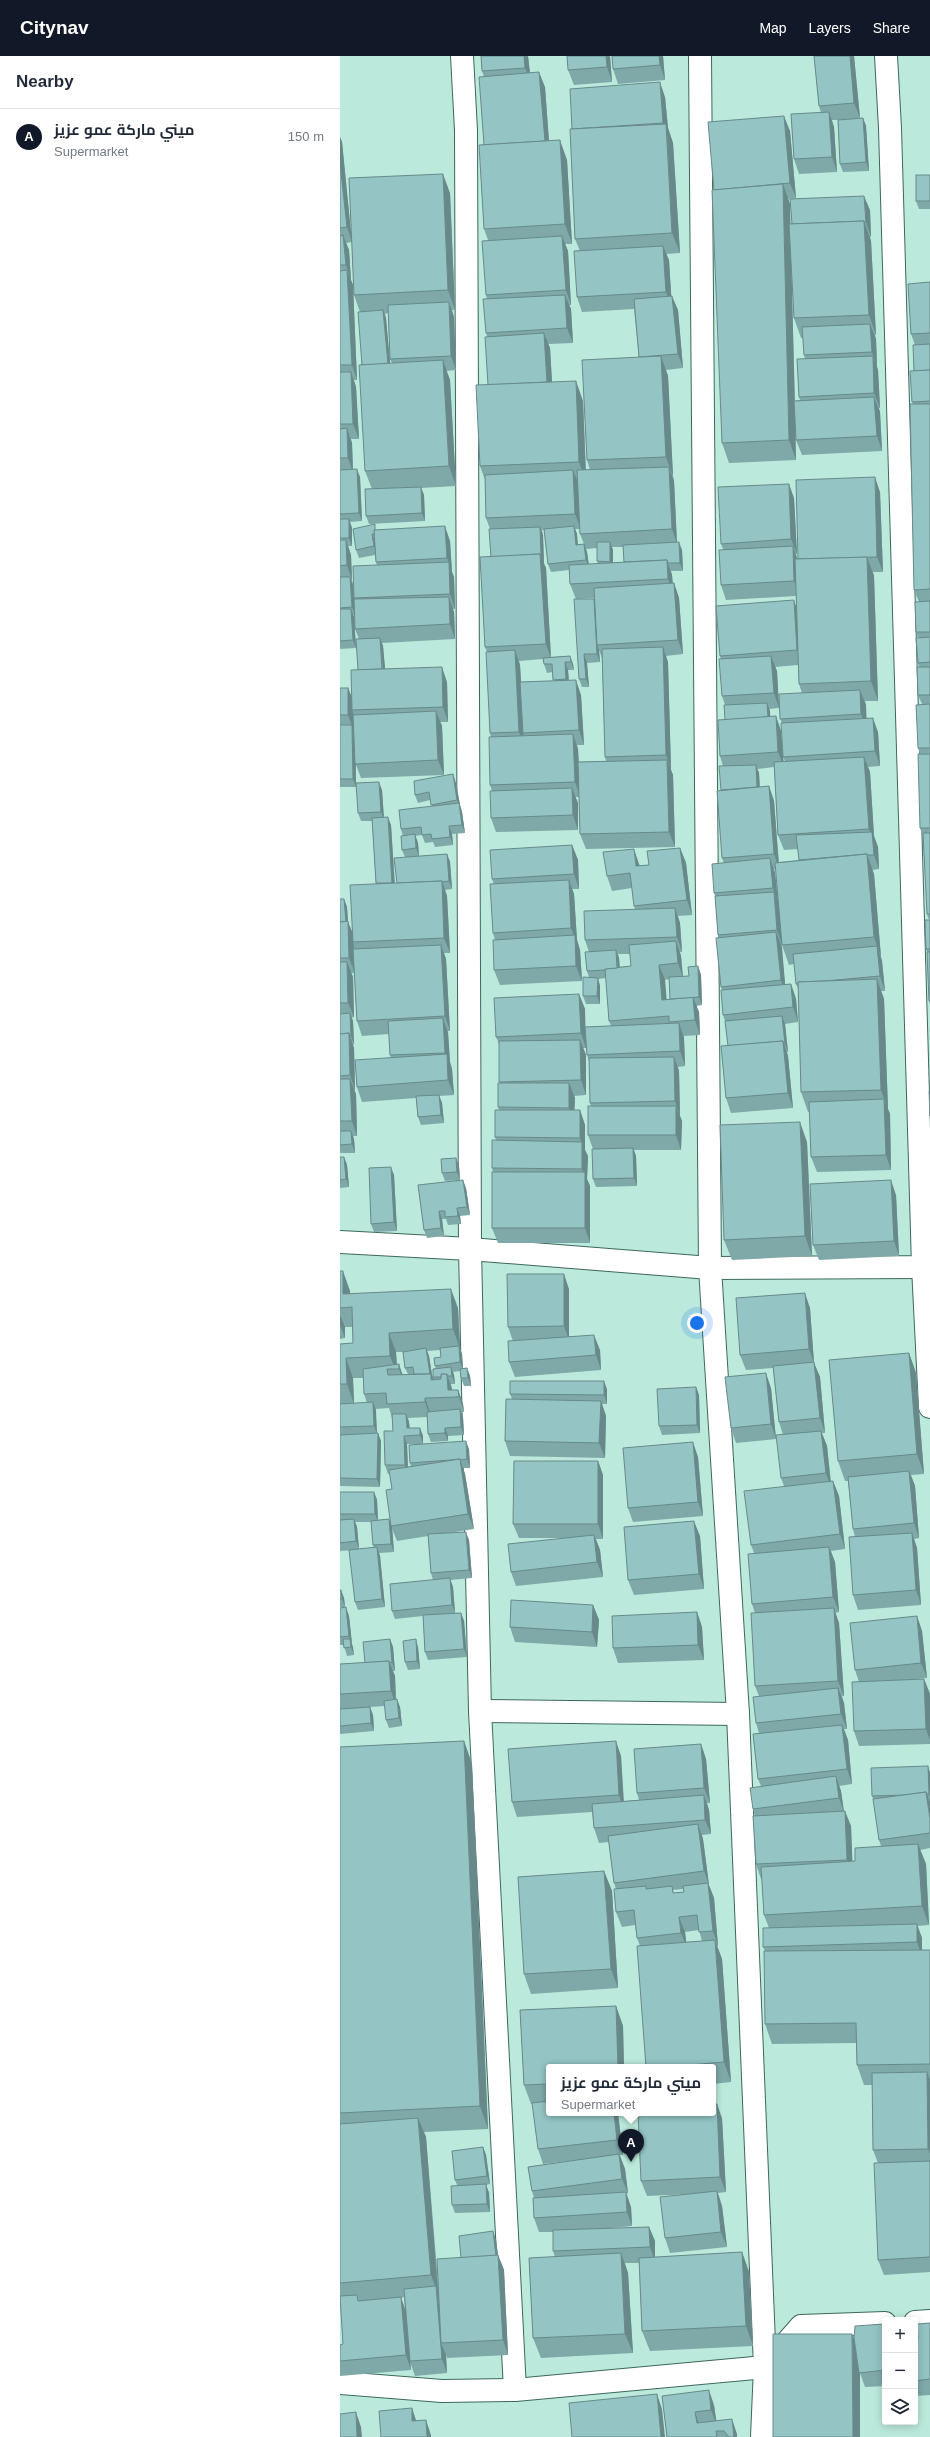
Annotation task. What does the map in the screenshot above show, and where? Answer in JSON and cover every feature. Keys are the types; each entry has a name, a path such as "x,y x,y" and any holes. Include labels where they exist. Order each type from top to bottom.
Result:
{"street":[{"path":"462,56 466,138 470,1249 480,1711 515,2390"},
{"path":"700,56 710,1268 738,1714 765,2367 762,2437"},
{"path":"886,56 890,128 923,1267 930,1407"},
{"path":"340,1242 470,1249 710,1268 923,1267"},
{"path":"480,1711 738,1714"},
{"path":"918,2322 930,2321"},
{"path":"340,2383 442,2391 515,2390 765,2367 801,2326 882,2323"}],"building":[{"path":"481,56 524,56 525,68 482,71"},
{"path":"567,56 606,56 607,67 568,70"},
{"path":"612,56 659,56 660,65 613,69"},
{"path":"814,56 850,56 854,103 819,106"},
{"path":"539,72 545,141 484,145 479,77"},
{"path":"660,82 663,123 572,129 570,89"},
{"path":"829,112 832,157 794,159 791,114"},
{"path":"784,116 790,183 714,190 708,122"},
{"path":"863,118 866,162 840,164 838,120"},
{"path":"666,124 672,233 575,239 570,129"},
{"path":"560,140 565,224 484,229 479,145"},
{"path":"340,163 347,227 340,228"},
{"path":"443,174 448,290 354,295 349,178"},
{"path":"916,175 930,175 930,201 916,201"},
{"path":"783,184 789,440 722,443 712,190"},
{"path":"864,196 866,222 792,224 790,199"},
{"path":"864,221 869,315 794,318 789,224"},
{"path":"343,235 346,265 340,265 340,236"},
{"path":"562,236 566,290 486,295 482,241"},
{"path":"663,246 666,292 577,297 574,251"},
{"path":"347,270 352,365 340,365 340,271"},
{"path":"930,282 930,333 911,334 908,284"},
{"path":"565,295 567,328 486,333 483,299"},
{"path":"672,296 678,354 639,357 634,299"},
{"path":"449,302 451,356 390,359 388,305"},
{"path":"383,310 388,364 362,365 358,312"},
{"path":"870,324 872,352 804,355 802,327"},
{"path":"544,333 547,382 488,385 485,337"},
{"path":"930,344 930,370 914,371 913,345"},
{"path":"661,356 666,457 587,460 582,360"},
{"path":"873,356 874,393 799,397 797,359"},
{"path":"443,360 449,466 365,471 359,365"},
{"path":"930,370 930,401 912,402 910,371"},
{"path":"340,372 351,372 353,424 340,424"},
{"path":"576,381 579,462 480,466 476,385"},
{"path":"874,397 877,436 796,440 794,401"},
{"path":"910,404 930,404 930,589 914,590"},
{"path":"347,428 348,458 340,458 340,429"},
{"path":"669,467 672,529 580,534 577,470"},
{"path":"357,469 359,513 340,514 340,470"},
{"path":"573,470 575,514 486,518 485,475"},
{"path":"875,477 877,557 798,559 796,480"},
{"path":"789,484 791,539 721,544 718,487"},
{"path":"421,487 422,513 366,516 365,489"},
{"path":"340,519 349,519 349,538 340,538"},
{"path":"375,524 375,534 372,534 374,546 356,550 353,529"},
{"path":"445,526 447,558 376,562 374,530"},
{"path":"574,526 576,545 584,544 586,560 548,564 544,529"},
{"path":"540,527 541,556 540,554 491,557 489,529"},
{"path":"340,540 346,540 347,565 340,566"},
{"path":"597,542 610,542 610,562 597,561"},
{"path":"679,542 680,563 668,563 667,560 624,562 623,545"},
{"path":"793,546 794,581 721,585 719,550"},
{"path":"540,554 546,644 485,647 480,557"},
{"path":"867,557 871,681 799,684 795,559"},
{"path":"667,560 668,579 570,584 569,565"},
{"path":"449,562 450,594 354,598 353,566"},
{"path":"340,577 350,577 352,607 340,608"},
{"path":"674,583 678,640 597,645 594,588"},
{"path":"449,597 450,624 355,629 354,599"},
{"path":"574,599 594,599 597,654 584,654 586,679 579,679"},
{"path":"794,600 797,650 720,656 716,606"},
{"path":"930,601 930,632 916,632 915,602"},
{"path":"340,609 351,609 353,640 340,641"},
{"path":"930,637 930,662 918,663 916,638"},
{"path":"380,638 382,669 358,670 356,639"},
{"path":"663,647 666,755 605,757 602,649"},
{"path":"515,650 519,732 490,733 486,652"},
{"path":"570,656 571,662 565,662 566,679 553,680 552,664 544,664 543,658"},
{"path":"771,656 774,693 722,696 719,659"},
{"path":"442,667 443,707 352,710 351,670"},
{"path":"917,667 930,667 930,695 918,695"},
{"path":"576,680 579,730 523,733 520,682"},
{"path":"340,688 348,688 348,715 340,715"},
{"path":"860,690 861,714 780,719 779,694"},
{"path":"767,703 768,717 725,720 724,705"},
{"path":"930,704 930,748 918,748 916,705"},
{"path":"436,711 438,760 355,764 353,715"},
{"path":"776,716 778,752 720,756 718,720"},
{"path":"873,718 875,751 783,757 781,723"},
{"path":"340,725 352,725 353,779 340,779"},
{"path":"573,734 575,782 490,785 489,737"},
{"path":"918,754 930,754 930,828 920,828"},
{"path":"864,757 869,829 778,835 774,762"},
{"path":"667,760 669,832 580,834 578,762"},
{"path":"756,765 757,787 721,790 719,766"},
{"path":"453,774 457,800 431,805 429,792 415,795 414,781"},
{"path":"379,782 381,812 358,813 356,783"},
{"path":"769,786 774,854 722,858 717,791"},
{"path":"572,788 573,815 491,818 490,791"},
{"path":"459,803 462,825 449,826 450,837 432,839 431,834 422,835 421,827 401,829 399,810"},
{"path":"388,817 392,883 376,883 372,818"},
{"path":"872,832 874,855 867,854 799,860 796,835"},
{"path":"923,833 930,833 930,914 927,914"},
{"path":"415,834 416,848 402,850 401,836"},
{"path":"572,845 574,874 492,879 490,850"},
{"path":"680,848 687,900 634,906 630,873 607,876 603,852 634,849 636,866 649,865 647,851"},
{"path":"447,854 449,881 397,883 394,858"},
{"path":"867,854 874,937 782,945 775,863"},
{"path":"770,858 773,888 714,893 712,864"},
{"path":"569,880 571,928 493,933 490,884"},
{"path":"442,881 444,938 353,942 350,885"},
{"path":"774,892 777,930 718,935 715,896"},
{"path":"340,899 344,899 346,922 340,922"},
{"path":"675,908 677,937 585,940 584,911"},
{"path":"925,920 930,920 930,949 926,949"},
{"path":"348,921 349,958 340,958 340,922"},
{"path":"776,932 781,980 721,987 716,938"},
{"path":"575,935 576,966 494,970 493,940"},
{"path":"676,941 678,963 659,965 662,1000 693,997 695,1020 669,1022 669,1016 609,1021 605,969 631,966 629,945"},
{"path":"441,945 445,1016 357,1021 353,949"},
{"path":"877,946 880,976 798,982 798,984 796,984 793,954"},
{"path":"616,950 617,968 587,971 585,952"},
{"path":"927,952 930,952 930,1001 929,1001"},
{"path":"340,962 347,962 348,1003 340,1003"},
{"path":"698,966 699,997 670,999 669,977 689,976 688,967"},
{"path":"583,977 598,978 597,996 583,996"},
{"path":"877,979 881,1090 801,1092 798,982"},
{"path":"791,984 793,1007 723,1015 721,990"},
{"path":"579,994 581,1033 496,1037 494,998"},
{"path":"350,1013 351,1036 349,1033 340,1034 340,1014"},
{"path":"782,1016 785,1044 783,1041 728,1046 725,1021"},
{"path":"443,1018 445,1053 390,1055 388,1021"},
{"path":"679,1023 680,1051 587,1055 585,1027"},
{"path":"349,1033 350,1075 340,1076 340,1034"},
{"path":"580,1040 581,1080 499,1082 499,1041"},
{"path":"783,1041 788,1093 726,1098 721,1046"},
{"path":"447,1054 448,1080 357,1087 355,1060"},
{"path":"674,1057 675,1101 590,1103 589,1058"},
{"path":"340,1079 350,1079 352,1121 340,1121"},
{"path":"498,1083 569,1083 569,1108 498,1107"},
{"path":"929,1091 930,1091 930,1116"},
{"path":"439,1095 441,1115 418,1117 416,1096"},
{"path":"884,1099 886,1155 811,1157 809,1102"},
{"path":"588,1106 676,1106 676,1135 588,1135"},
{"path":"495,1110 580,1110 580,1138 495,1137"},
{"path":"800,1122 805,1236 724,1240 720,1125"},
{"path":"340,1131 351,1131 352,1144 340,1145"},
{"path":"492,1140 582,1142 582,1169 492,1168"},
{"path":"633,1148 634,1178 593,1179 592,1149"},
{"path":"340,1157 344,1157 346,1179 340,1180"},
{"path":"456,1158 457,1172 442,1173 441,1159"},
{"path":"391,1167 394,1222 371,1224 369,1168"},
{"path":"492,1172 585,1172 585,1228 492,1228"},
{"path":"463,1180 467,1207 457,1208 458,1216 445,1217 445,1211 439,1211 441,1228 424,1230 418,1185"},
{"path":"891,1180 894,1241 813,1245 810,1184"},
{"path":"340,1271 343,1271 343,1294 451,1289 453,1329 389,1333 390,1356 346,1358 347,1384 340,1384 340,1344 353,1343 352,1307 340,1308"},
{"path":"507,1274 564,1274 564,1326 508,1327"},
{"path":"805,1293 809,1349 740,1355 736,1298"},
{"path":"594,1335 596,1355 509,1362 508,1341"},
{"path":"459,1346 460,1362 435,1366 434,1358 441,1357 440,1348"},
{"path":"426,1348 430,1374 414,1374 413,1367 405,1368 403,1352"},
{"path":"909,1353 917,1454 838,1461 829,1360"},
{"path":"814,1362 820,1418 779,1422 773,1366"},
{"path":"399,1364 399,1369 387,1369 388,1375 431,1374 431,1380 441,1379 441,1374 447,1374 448,1390 458,1390 459,1397 425,1398 425,1402 387,1404 386,1393 364,1394 363,1369"},
{"path":"451,1367 452,1376 441,1374 441,1377 433,1377 433,1369"},
{"path":"467,1368 468,1378 461,1378 460,1369"},
{"path":"766,1373 771,1424 731,1428 725,1377"},
{"path":"510,1381 604,1381 604,1395 510,1394"},
{"path":"696,1387 697,1425 659,1426 657,1389"},
{"path":"506,1399 601,1401 599,1443 505,1441"},
{"path":"373,1402 374,1426 340,1427 340,1404"},
{"path":"460,1409 461,1427 445,1428 445,1433 428,1434 427,1412"},
{"path":"392,1414 406,1414 407,1428 420,1428 420,1435 404,1436 405,1465 385,1465 384,1431 393,1431"},
{"path":"821,1431 826,1473 781,1478 776,1435"},
{"path":"378,1433 377,1479 340,1478 340,1435"},
{"path":"466,1441 467,1459 410,1463 409,1445"},
{"path":"693,1442 698,1502 628,1508 623,1448"},
{"path":"460,1459 468,1514 391,1526 386,1490 392,1489 389,1470"},
{"path":"514,1461 598,1461 598,1524 513,1524"},
{"path":"909,1471 914,1523 853,1529 848,1477"},
{"path":"833,1481 840,1534 751,1545 744,1491"},
{"path":"340,1492 374,1492 375,1514 340,1514"},
{"path":"354,1519 356,1541 340,1543 340,1520"},
{"path":"389,1519 391,1544 373,1545 371,1521"},
{"path":"694,1521 699,1574 628,1580 624,1527"},
{"path":"466,1532 469,1570 431,1573 428,1534"},
{"path":"912,1533 916,1590 853,1595 849,1537"},
{"path":"594,1535 597,1562 511,1572 508,1544"},
{"path":"377,1547 382,1599 355,1602 349,1550"},
{"path":"829,1547 833,1597 752,1604 748,1554"},
{"path":"450,1578 452,1605 392,1611 390,1584"},
{"path":"341,1590 342,1599 340,1599"},
{"path":"511,1600 593,1605 592,1632 510,1627"},
{"path":"346,1607 349,1636 340,1637 340,1608"},
{"path":"834,1608 838,1681 755,1686 751,1613"},
{"path":"697,1612 698,1645 613,1648 612,1616"},
{"path":"461,1613 464,1649 425,1652 423,1615"},
{"path":"917,1616 921,1663 855,1670 850,1623"},
{"path":"343,1639 350,1639 351,1647 344,1648"},
{"path":"390,1639 392,1662 365,1663 363,1642"},
{"path":"416,1639 417,1661 405,1662 403,1641"},
{"path":"389,1661 391,1691 340,1694 340,1664"},
{"path":"924,1679 926,1729 854,1731 852,1682"},
{"path":"838,1688 841,1714 756,1723 753,1697"},
{"path":"397,1699 399,1718 386,1720 384,1701"},
{"path":"370,1707 371,1723 340,1726 340,1709"},
{"path":"842,1725 847,1769 758,1779 753,1734"},
{"path":"464,1741 480,2106 340,2113 340,1747"},
{"path":"616,1741 619,1795 512,1802 508,1749"},
{"path":"701,1744 704,1788 637,1793 634,1749"},
{"path":"928,1766 929,1794 926,1792 906,1795 872,1796 871,1768"},
{"path":"836,1776 839,1798 753,1809 750,1788"},
{"path":"926,1792 930,1819 930,1833 879,1840 873,1799"},
{"path":"704,1795 705,1820 594,1828 592,1804"},
{"path":"845,1811 847,1860 756,1864 753,1816"},
{"path":"698,1824 704,1871 614,1883 608,1836"},
{"path":"918,1844 922,1906 764,1915 761,1867 855,1861 855,1848"},
{"path":"604,1871 611,1969 524,1974 518,1877"},
{"path":"708,1883 713,1931 699,1932 697,1915 679,1917 681,1933 637,1938 634,1910 616,1912 614,1889 646,1886 646,1889 672,1886 673,1893 684,1892 683,1886"},
{"path":"917,1924 917,1942 763,1947 763,1928"},
{"path":"715,1940 724,2062 701,2064 646,2064 637,1946"},
{"path":"930,1950 930,2064 857,2065 856,2023 765,2024 764,1951"},
{"path":"616,2006 618,2064 546,2064 546,2084 524,2085 520,2010"},
{"path":"927,2072 928,2149 873,2150 872,2073"},
{"path":"546,2101 546,2116 614,2116 617,2140 538,2149 532,2103"},
{"path":"717,2104 720,2177 641,2181 638,2116 716,2116"},
{"path":"418,2118 431,2275 340,2283 340,2124"},
{"path":"483,2147 487,2176 455,2180 452,2151"},
{"path":"619,2154 622,2179 532,2191 528,2167"},
{"path":"930,2161 930,2257 878,2260 874,2163"},
{"path":"486,2184 487,2204 452,2205 451,2186"},
{"path":"717,2191 721,2232 665,2238 660,2197"},
{"path":"626,2192 627,2212 534,2218 533,2198"},
{"path":"649,2227 650,2247 553,2251 553,2230"},
{"path":"493,2231 496,2256 461,2258 459,2236"},
{"path":"742,2252 746,2326 642,2331 639,2258"},
{"path":"621,2253 625,2334 533,2338 529,2258"},
{"path":"498,2255 503,2340 441,2343 437,2259"},
{"path":"436,2286 442,2359 410,2361 404,2289"},
{"path":"357,2295 358,2301 401,2297 406,2355 340,2361 340,2345 343,2344 340,2296"},
{"path":"930,2323 930,2379 918,2381 918,2339 918,2324"},
{"path":"882,2324 882,2370 859,2373 854,2338 855,2326"},
{"path":"773,2334 852,2334 853,2437 773,2437"},
{"path":"709,2390 711,2410 695,2412 697,2423 732,2419 734,2437 729,2437 724,2431 716,2431 717,2437 667,2437 662,2396"},
{"path":"657,2394 661,2437 572,2437 569,2403"},
{"path":"412,2408 412,2421 426,2420 427,2437 381,2437 379,2411"},
{"path":"356,2412 357,2437 340,2437 340,2414"}],"place":[{"name":"ميني ماركة عمو عزيز","path":"631,2162"}]}
